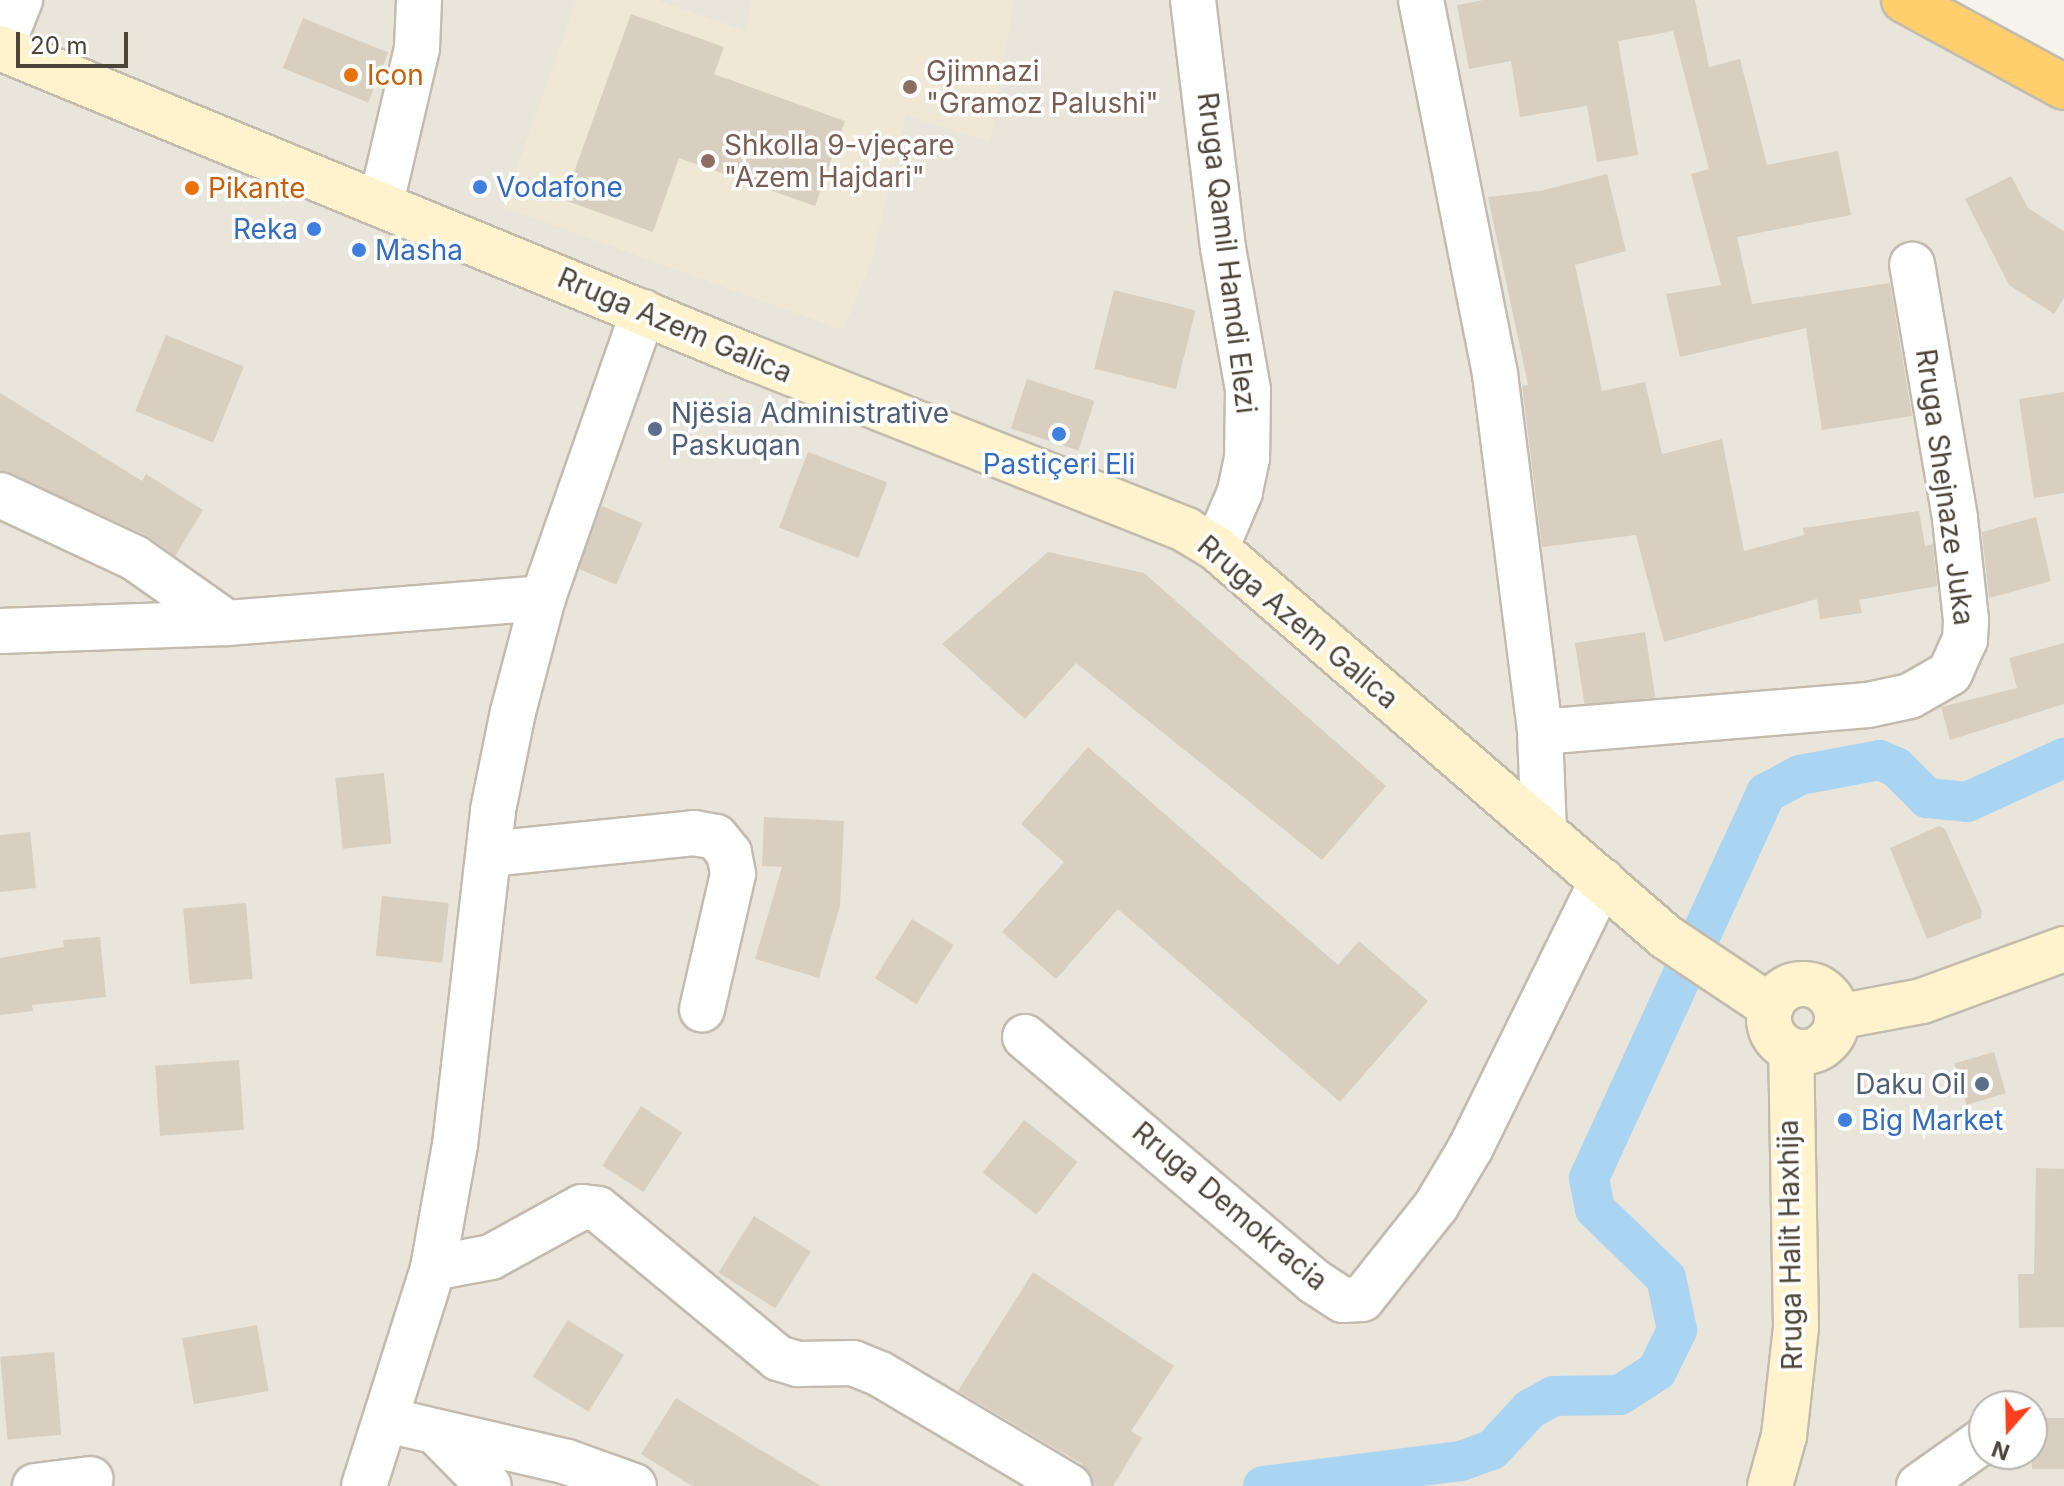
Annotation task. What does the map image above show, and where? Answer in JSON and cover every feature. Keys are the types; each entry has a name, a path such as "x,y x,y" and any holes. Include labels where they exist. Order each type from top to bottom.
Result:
{"highway":[{"path":"1904,0 2064,87"}],"main road":[{"name":"Rruga Azem Galica","path":"0,48 643,312 1160,517 1216,548 1666,937 1771,1007"},
{"path":"1837,1017 1922,1001 2064,949"},
{"path":"1808,985 1828,996 1837,1017 1823,1046 1791,1050 1774,1038 1771,1007 1785,989 1808,985"},
{"name":"Rruga Halit Haxhija","path":"1770,1486 1784,1436 1796,1327 1791,1050"}],"street":[{"path":"0,48 20,0"},
{"path":"381,203 417,48 419,0"},
{"name":"Rruga Qamil Hamdi Elezi","path":"1193,0 1223,248 1248,390 1245,469 1216,548"},
{"path":"1421,0 1492,360 1540,732 1544,830"},
{"name":"Rruga Shejnaze Juka","path":"1540,732 1868,705 1910,696 1950,673 1965,640 1966,620 1955,518 1912,265"},
{"path":"364,1486 433,1268 455,1145 489,854 507,740 543,598 643,312"},
{"path":"0,495 135,558 227,623"},
{"path":"0,631 227,623 543,598"},
{"path":"489,854 694,833 716,837 729,853 733,874 702,1009"},
{"name":"Rruga Demokracia","path":"1025,1037 1315,1282 1343,1300 1362,1299 1436,1206 1471,1147 1602,881"},
{"path":"433,1268 491,1257 582,1207 598,1209 778,1358 798,1364 853,1363 880,1374 1069,1486"},
{"path":"387,1420 439,1435 567,1462 634,1486"},
{"path":"439,1435 489,1486"},
{"path":"1919,1486 1968,1451"},
{"path":"35,1486 91,1479"}],"shaded area":[{"path":"0,0 1878,0 2064,84 2064,1486 0,1486"},
{"name":"Shkolla 9-vjeçare \"Azem Hajdari\"","path":"577,0 657,0 746,31 752,0 1014,0 990,142 906,115 872,260 843,330 503,207"}],"building":[{"path":"1483,0 1695,0 1709,67 1740,59 1767,165 1838,151 1851,215 1737,237 1752,304 1890,283 1912,416 1822,430 1806,328 1680,357 1666,294 1721,285 1691,174 1709,169 1673,31 1618,41 1638,155 1597,162 1587,106 1520,117 1511,61 1469,69 1457,5"},
{"path":"631,14 724,47 714,74 845,121 815,206 679,158 653,232 564,200"},
{"path":"303,18 388,52 368,103 283,68"},
{"path":"1607,174 1626,251 1575,265 1602,391 1645,382 1662,454 1722,439 1744,551 1804,535 1803,528 1919,511 1925,546 1933,544 1937,586 1859,600 1862,613 1820,619 1817,599 1664,642 1636,535 1542,547 1522,386 1528,385 1488,197 1540,191"},
{"path":"2011,176 2028,208 2064,231 2064,298 2054,314 2009,285 1965,199"},
{"path":"1114,290 1196,310 1176,389 1094,369"},
{"path":"166,335 244,366 213,442 135,411"},
{"path":"1027,379 1095,401 1078,450 1011,428"},
{"path":"2064,392 2064,493 2034,498 2019,399"},
{"path":"0,393 142,481 146,474 203,510 175,556 146,535 0,470"},
{"path":"808,452 887,482 858,558 779,528"},
{"path":"602,506 643,523 616,585 576,568"},
{"path":"2036,517 2051,581 1989,598 1982,532"},
{"path":"1048,552 1144,573 1386,786 1322,860 1076,663 1025,719 942,644"},
{"path":"1645,632 1655,697 1585,708 1575,643"},
{"path":"2064,643 2064,704 1950,740 1941,707 2017,688 2009,658"},
{"path":"1088,747 1338,965 1359,941 1428,1001 1340,1102 1118,909 1056,979 1002,932 1064,862 1021,824"},
{"path":"384,773 391,844 343,849 335,778"},
{"path":"764,817 844,821 840,906 819,978 755,959 782,867 762,866"},
{"path":"1939,826 1945,829 1982,911 1981,918 1927,939 1890,848"},
{"path":"30,832 36,888 0,892 0,835"},
{"path":"382,896 449,903 442,963 376,956"},
{"path":"246,903 253,979 190,984 183,908"},
{"path":"912,919 954,945 916,1004 875,978"},
{"path":"100,937 106,997 32,1005 33,1011 0,1015 0,958 64,947 63,940"},
{"name":"Daku Oil","path":"1994,1052 2006,1093 1966,1105 1955,1063"},
{"path":"239,1060 244,1130 160,1136 155,1066"},
{"path":"641,1106 682,1133 643,1192 602,1166"},
{"path":"1024,1120 1078,1162 1036,1215 983,1173"},
{"path":"2036,1168 2064,1169 2064,1327 2019,1328 2018,1274 2034,1274"},
{"path":"754,1216 811,1252 775,1308 718,1273"},
{"path":"1033,1272 1174,1366 1131,1431 1142,1438 1113,1486 1094,1486 1082,1464 958,1391"},
{"path":"568,1320 624,1355 588,1412 532,1377"},
{"path":"257,1325 269,1391 194,1404 182,1338"},
{"path":"54,1352 61,1435 7,1439 0,1357"},
{"path":"676,1398 821,1486 692,1486 641,1454"},
{"path":"2048,1418 2064,1418 2064,1469 2048,1469"}],"waterway":[{"path":"1263,1486 1461,1461 1492,1450 1530,1409 1553,1396 1620,1395 1657,1371 1677,1330 1666,1278 1595,1209 1589,1178 1766,793 1800,775 1880,760 1896,767 1927,798 1967,802 2064,758"}],"place":[{"name":"Icon","path":"351,75"},
{"name":"Gjimnazi \"Gramoz Palushi\"","path":"910,87"},
{"name":"Shkolla 9-vjeçare \"Azem Hajdari\"","path":"708,161"},
{"name":"Vodafone","path":"480,187"},
{"name":"Pikante","path":"192,188"},
{"name":"Reka","path":"314,229"},
{"name":"Masha","path":"359,250"},
{"name":"Njësia Administrative Paskuqan","path":"655,429"},
{"name":"Pastiçeri Eli","path":"1059,434"},
{"name":"Daku Oil","path":"1982,1084"},
{"name":"Big Market","path":"1845,1120"}]}
